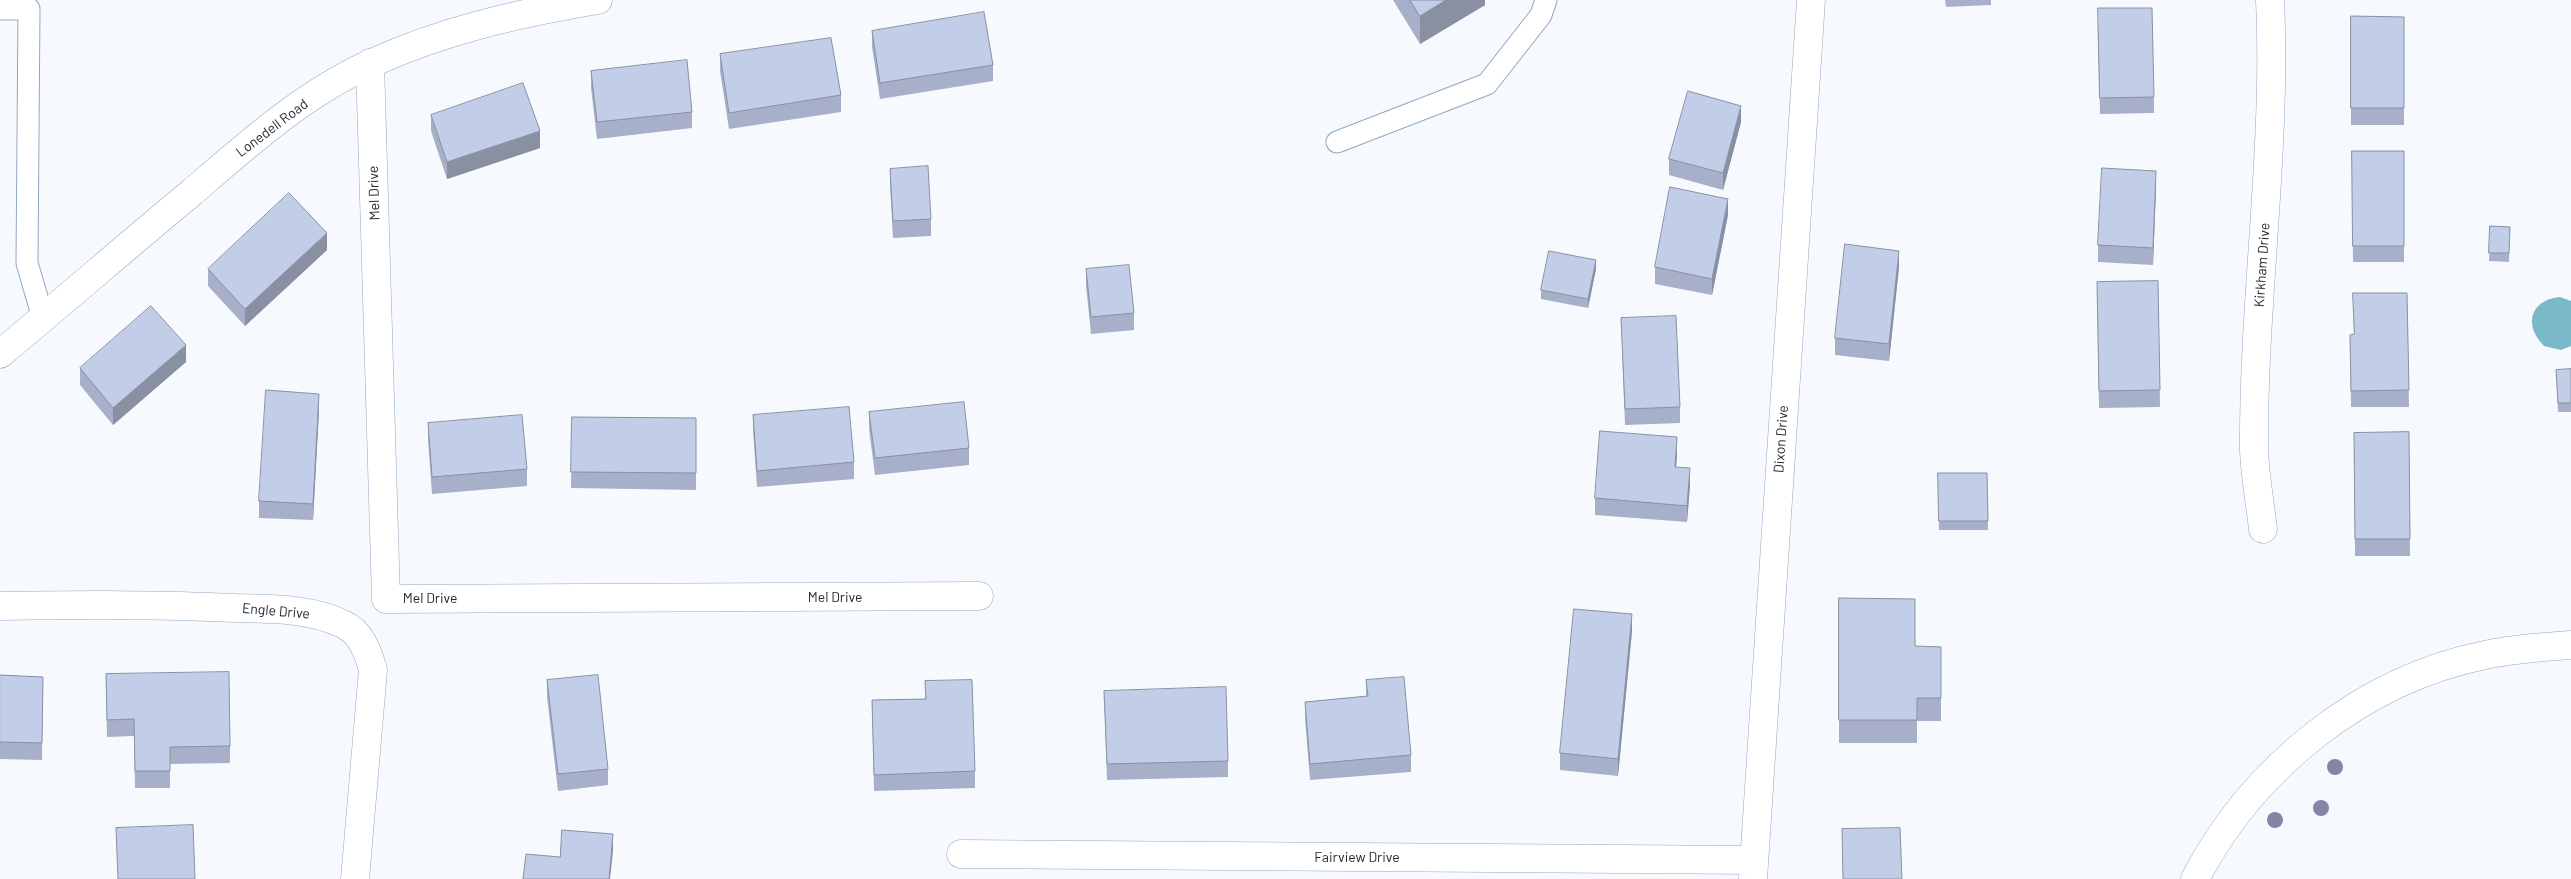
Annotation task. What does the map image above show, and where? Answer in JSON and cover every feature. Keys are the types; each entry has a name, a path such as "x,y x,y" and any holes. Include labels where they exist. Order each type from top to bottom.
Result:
{"street":[{"name":"Lonedell Road","path":"0,354 263,132 316,95 370,63 477,24 543,9 598,0"},
{"name":"Dixon Drive","path":"1753,870 1811,0"},
{"name":"Kirkham Drive","path":"2263,529 2254,452 2257,331 2265,233 2272,43 2270,0"},
{"name":"Mel Drive","path":"370,63 386,599 979,596"},
{"name":"Engle Drive","path":"0,606 163,604 286,610 317,615 345,624 366,645 374,670 355,879"},
{"path":"2195,879 2210,849 2249,796 2316,733 2378,694 2441,667 2483,655 2524,648 2571,645"},
{"name":"Fairview Drive","path":"961,854 1753,870"}],"lane":[{"path":"1336,142 1488,84 1542,15 1546,0"},
{"path":"0,9 29,9 28,263 43,318"}],"water":[{"path":"2560,297 2571,301 2571,346 2561,350 2544,346 2533,330 2532,322 2536,308 2550,299"}],"building":[{"path":"1410,0 1446,0 1420,16"},
{"path":"2098,8 2152,8 2154,97 2100,98"},
{"path":"984,12 993,65 880,83 872,31"},
{"path":"2351,16 2404,17 2404,108 2351,108"},
{"path":"831,38 841,95 729,113 720,54"},
{"path":"687,60 692,112 597,122 591,71"},
{"path":"523,83 540,131 447,162 431,115"},
{"path":"1688,91 1741,106 1723,173 1669,159"},
{"path":"2352,151 2404,151 2404,246 2353,246"},
{"path":"928,166 931,219 893,221 890,169"},
{"path":"2102,168 2156,171 2153,248 2098,245"},
{"path":"1670,187 1728,199 1712,279 1655,267"},
{"path":"289,193 327,233 245,309 208,269"},
{"path":"2490,226 2510,227 2509,253 2489,253"},
{"path":"1845,244 1899,251 1889,344 1835,338"},
{"path":"1549,251 1596,260 1588,299 1541,290"},
{"path":"1129,265 1134,313 1091,317 1086,269"},
{"path":"2158,281 2160,390 2099,391 2097,282"},
{"path":"2353,293 2407,293 2409,390 2351,391 2350,335 2354,334"},
{"path":"151,306 186,345 113,408 80,368"},
{"path":"1676,316 1680,407 1625,409 1621,318"},
{"path":"2571,369 2571,403 2558,403 2556,370"},
{"path":"266,390 319,394 313,504 259,501"},
{"path":"964,402 969,448 875,458 869,412"},
{"path":"849,407 854,462 757,471 753,415"},
{"path":"522,415 527,469 432,477 428,423"},
{"path":"572,417 696,418 696,473 571,472"},
{"path":"1600,431 1677,437 1675,467 1690,468 1687,506 1595,498"},
{"path":"2409,432 2410,539 2355,539 2354,433"},
{"path":"1938,473 1987,473 1988,521 1939,521"},
{"path":"1839,598 1915,599 1915,646 1941,647 1941,698 1917,698 1917,720 1839,720"},
{"path":"1574,609 1632,614 1618,759 1560,753"},
{"path":"229,672 230,746 170,747 170,771 135,771 134,719 107,720 106,674"},
{"path":"0,675 43,677 42,743 0,742"},
{"path":"598,675 608,769 558,774 547,680"},
{"path":"1404,677 1411,755 1310,764 1305,702 1368,696 1366,680"},
{"path":"972,680 975,771 874,775 872,700 926,699 925,681"},
{"path":"1226,687 1228,761 1107,764 1104,691"},
{"path":"193,825 195,879 118,879 116,828"},
{"path":"1900,828 1902,879 1843,879 1842,829"},
{"path":"562,830 613,834 609,879 523,879 526,854 560,857"}]}
